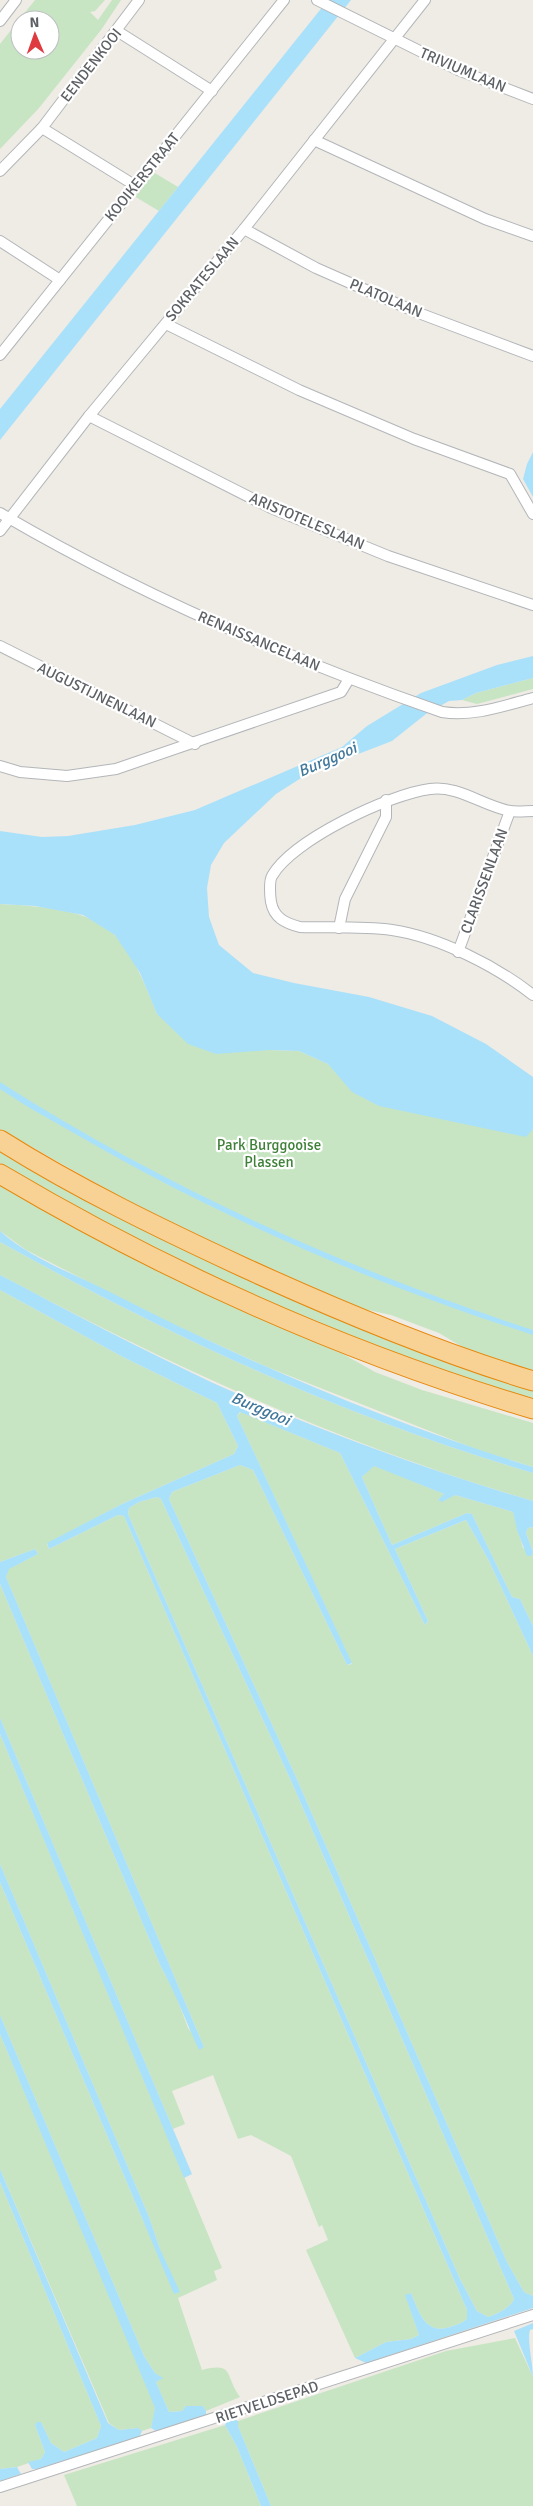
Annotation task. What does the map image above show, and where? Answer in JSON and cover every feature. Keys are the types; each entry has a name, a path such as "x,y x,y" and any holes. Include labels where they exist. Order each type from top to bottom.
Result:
{"highway":[{"path":"0,1140 35,1162 170,1234 319,1302 472,1362 533,1381"},
{"path":"0,1174 91,1226 169,1265 310,1330 427,1376 533,1409"}],"street":[{"path":"0,21 16,0"},
{"name":"EENDENKOOI","path":"0,171 42,128 139,0"},
{"name":"KOOIKERSTRAAT","path":"0,355 284,0"},
{"name":"TRIVIUMLAAN","path":"317,0 458,70 533,99"},
{"name":"SOKRATESLAAN","path":"10,519 89,416 244,229 425,0"},
{"path":"117,31 212,90"},
{"path":"42,128 136,186"},
{"path":"314,140 485,219 533,236"},
{"name":"PLATOLAAN","path":"244,229 316,268 416,312 533,356"},
{"path":"0,241 60,280"},
{"path":"166,324 299,390 414,439 510,474 533,514"},
{"name":"ARISTOTELESLAAN","path":"89,416 271,508 388,556 533,605"},
{"name":"RENAISSANCELAAN","path":"0,513 181,609 349,679 442,712 457,714 482,711 533,698"},
{"path":"0,531 10,519"},
{"name":"AUGUSTIJNENLAAN","path":"0,646 195,744"},
{"path":"0,766 20,772 67,776 116,769 195,744 342,692 349,679"},
{"path":"533,811 510,811 444,788 411,792 386,800 323,833 288,858 271,877 270,900 273,911 279,919 300,927 391,930 423,937 496,970 533,994"},
{"path":"339,928 345,899 386,817 386,800"},
{"name":"CLARISSENLAAN","path":"458,952 510,811"},
{"name":"RIETVELDSEPAD","path":"0,2487 533,2315"}],"green space":[{"path":"35,0 105,0 95,11 90,12 98,20 112,0 121,0 101,30 39,108 0,149 0,44 10,31 10,60 60,60 60,10 27,10"},
{"path":"153,172 178,187 159,211 134,196"},
{"path":"533,678 533,689 477,704 462,700 476,693"},
{"name":"Park Burggooise Plassen","path":"0,904 61,910 92,919 105,927 116,936 129,954 140,973 157,1014 269,1050 299,1051 328,1064 533,1127 533,1372 471,1352 439,1333 391,1315 359,1308 252,1261 124,1199 0,1129"},
{"path":"0,1152 42,1177 180,1245 533,1390 533,1402 317,1325 172,1259 61,1200 0,1163"},
{"path":"0,1186 164,1273 252,1315 343,1354 375,1372 422,1390 533,1423 533,1467 478,1450 267,1367 161,1319 26,1250 0,1231"},
{"path":"0,1242 128,1310 260,1372 327,1401 395,1427 533,1473 533,1501 394,1455 327,1429 195,1373 130,1342 0,1275"},
{"path":"0,1290 123,1357 217,1403 238,1446 234,1454 122,1504 47,1544 49,1549 118,1515 124,1516 467,2310 467,2319 459,2324 441,2329 429,2325 420,2314 411,2293 406,2296 419,2335 411,2339 386,2342 355,2358 306,2250 328,2240 322,2225 319,2227 291,2156 251,2135 238,2139 213,2075 172,2091 185,2124 173,2129 0,1718 0,1584 161,1967 175,1993 188,2028 204,2047 6,1577 8,1569 38,1554 35,1549 0,1562"},
{"path":"241,1412 340,1453 425,1625 428,1621 395,1549 466,1520 489,1561 533,1656 533,2296 524,2292 507,2262 296,1777 169,1499 172,1492 240,1465 253,1470 347,1665 352,1664 237,1416"},
{"path":"374,1465 444,1494 455,1495 513,1512 523,1548 533,1552 533,1626 520,1599 512,1597 472,1514 467,1513 392,1545 362,1477"},
{"path":"157,1497 161,1499 292,1783 514,2299 506,2308 488,2317 477,2311 460,2279 128,1514 129,1508 139,1502"},
{"path":"533,1527 533,1552 526,1533 528,1528"},
{"path":"0,1734 222,2268 214,2271 217,2280 178,2298 202,2370 212,2368 224,2369 240,2397 206,2411 203,2406 186,2406 182,2411 169,2412 156,2382 162,2378 155,2373 144,2356 0,2015 0,1882 144,2223 160,2249 149,2217 0,1864"},
{"path":"0,2034 156,2408 151,2428 142,2431 138,2428 119,2430 109,2423 0,2169"},
{"path":"0,2182 101,2426 97,2438 64,2452 51,2443 41,2422 35,2425 45,2452 41,2459 17,2467 0,2469"},
{"path":"515,2338 533,2377 533,2506 271,2506 238,2426 238,2421 446,2351"},
{"path":"225,2425 237,2447 261,2506 77,2506 64,2475"}],"water":[{"path":"328,0 351,0 0,440 0,409"},
{"path":"533,452 533,497 523,479"},
{"name":"Burggooi","path":"533,656 533,678 476,693 462,700 449,701 426,714 392,741 309,773 276,794 224,843 211,865 207,888 209,917 219,945 253,973 369,997 432,1016 486,1044 533,1077 533,1129 526,1137 379,1106 352,1092 328,1064 299,1051 269,1050 216,1054 188,1044 157,1014 140,973 115,935 83,915 35,906 0,904 0,831 42,837 68,836 135,825 195,810 342,747 367,726 421,693 497,665"},
{"path":"0,1082 63,1121 127,1157 259,1223 326,1253 394,1280 533,1330 533,1335 375,1279 259,1229 172,1187 75,1134 0,1089"},
{"path":"0,1231 39,1258 266,1367 372,1411 479,1450 533,1467 533,1473 395,1427 327,1401 260,1372 194,1342 64,1277 0,1242"},
{"name":"Burggooi","path":"0,1275 159,1357 292,1417 371,1448 533,1501 533,1527 528,1528 526,1533 533,1552 531,1556 527,1556 517,1530 513,1512 455,1495 442,1502 438,1500 444,1494 374,1466 362,1477 392,1545 467,1513 472,1514 512,1597 520,1599 533,1626 533,1656 489,1561 466,1520 395,1549 428,1621 425,1625 340,1453 240,1412 237,1416 352,1663 347,1665 253,1470 240,1465 172,1492 169,1499 296,1777 507,2262 524,2292 533,2296 533,2308 366,2363 355,2358 386,2342 411,2339 419,2335 405,2295 411,2293 420,2314 434,2328 441,2329 463,2322 467,2319 467,2310 124,1516 118,1515 49,1549 47,1543 122,1504 234,1454 238,1446 217,1403 123,1357 0,1290","holes":["157,1497 161,1499 292,1783 514,2299 506,2308 488,2317 477,2311 460,2279 128,1514 129,1508 139,1502"]},
{"path":"35,1549 38,1554 9,1569 6,1577 204,2047 199,2050 161,1967 0,1584 0,1562"},
{"path":"0,1718 192,2174 184,2178 0,1734"},
{"path":"0,1864 149,2217 160,2249 180,2292 174,2294 0,1882"},
{"path":"0,2015 144,2356 155,2373 163,2378 156,2382 169,2412 182,2411 186,2406 203,2406 206,2415 156,2431 151,2428 155,2408 0,2034"},
{"path":"0,2169 108,2423 119,2430 138,2428 142,2431 139,2438 39,2469 32,2469 28,2462 41,2459 45,2452 35,2425 37,2422 41,2422 51,2443 64,2452 97,2438 101,2426 0,2182"},
{"path":"533,2323 529,2340 533,2377 514,2331"},
{"path":"234,2419 238,2421 238,2426 271,2506 261,2506 237,2447 225,2425 226,2422"},
{"path":"17,2467 21,2474 0,2481 0,2469"}]}
